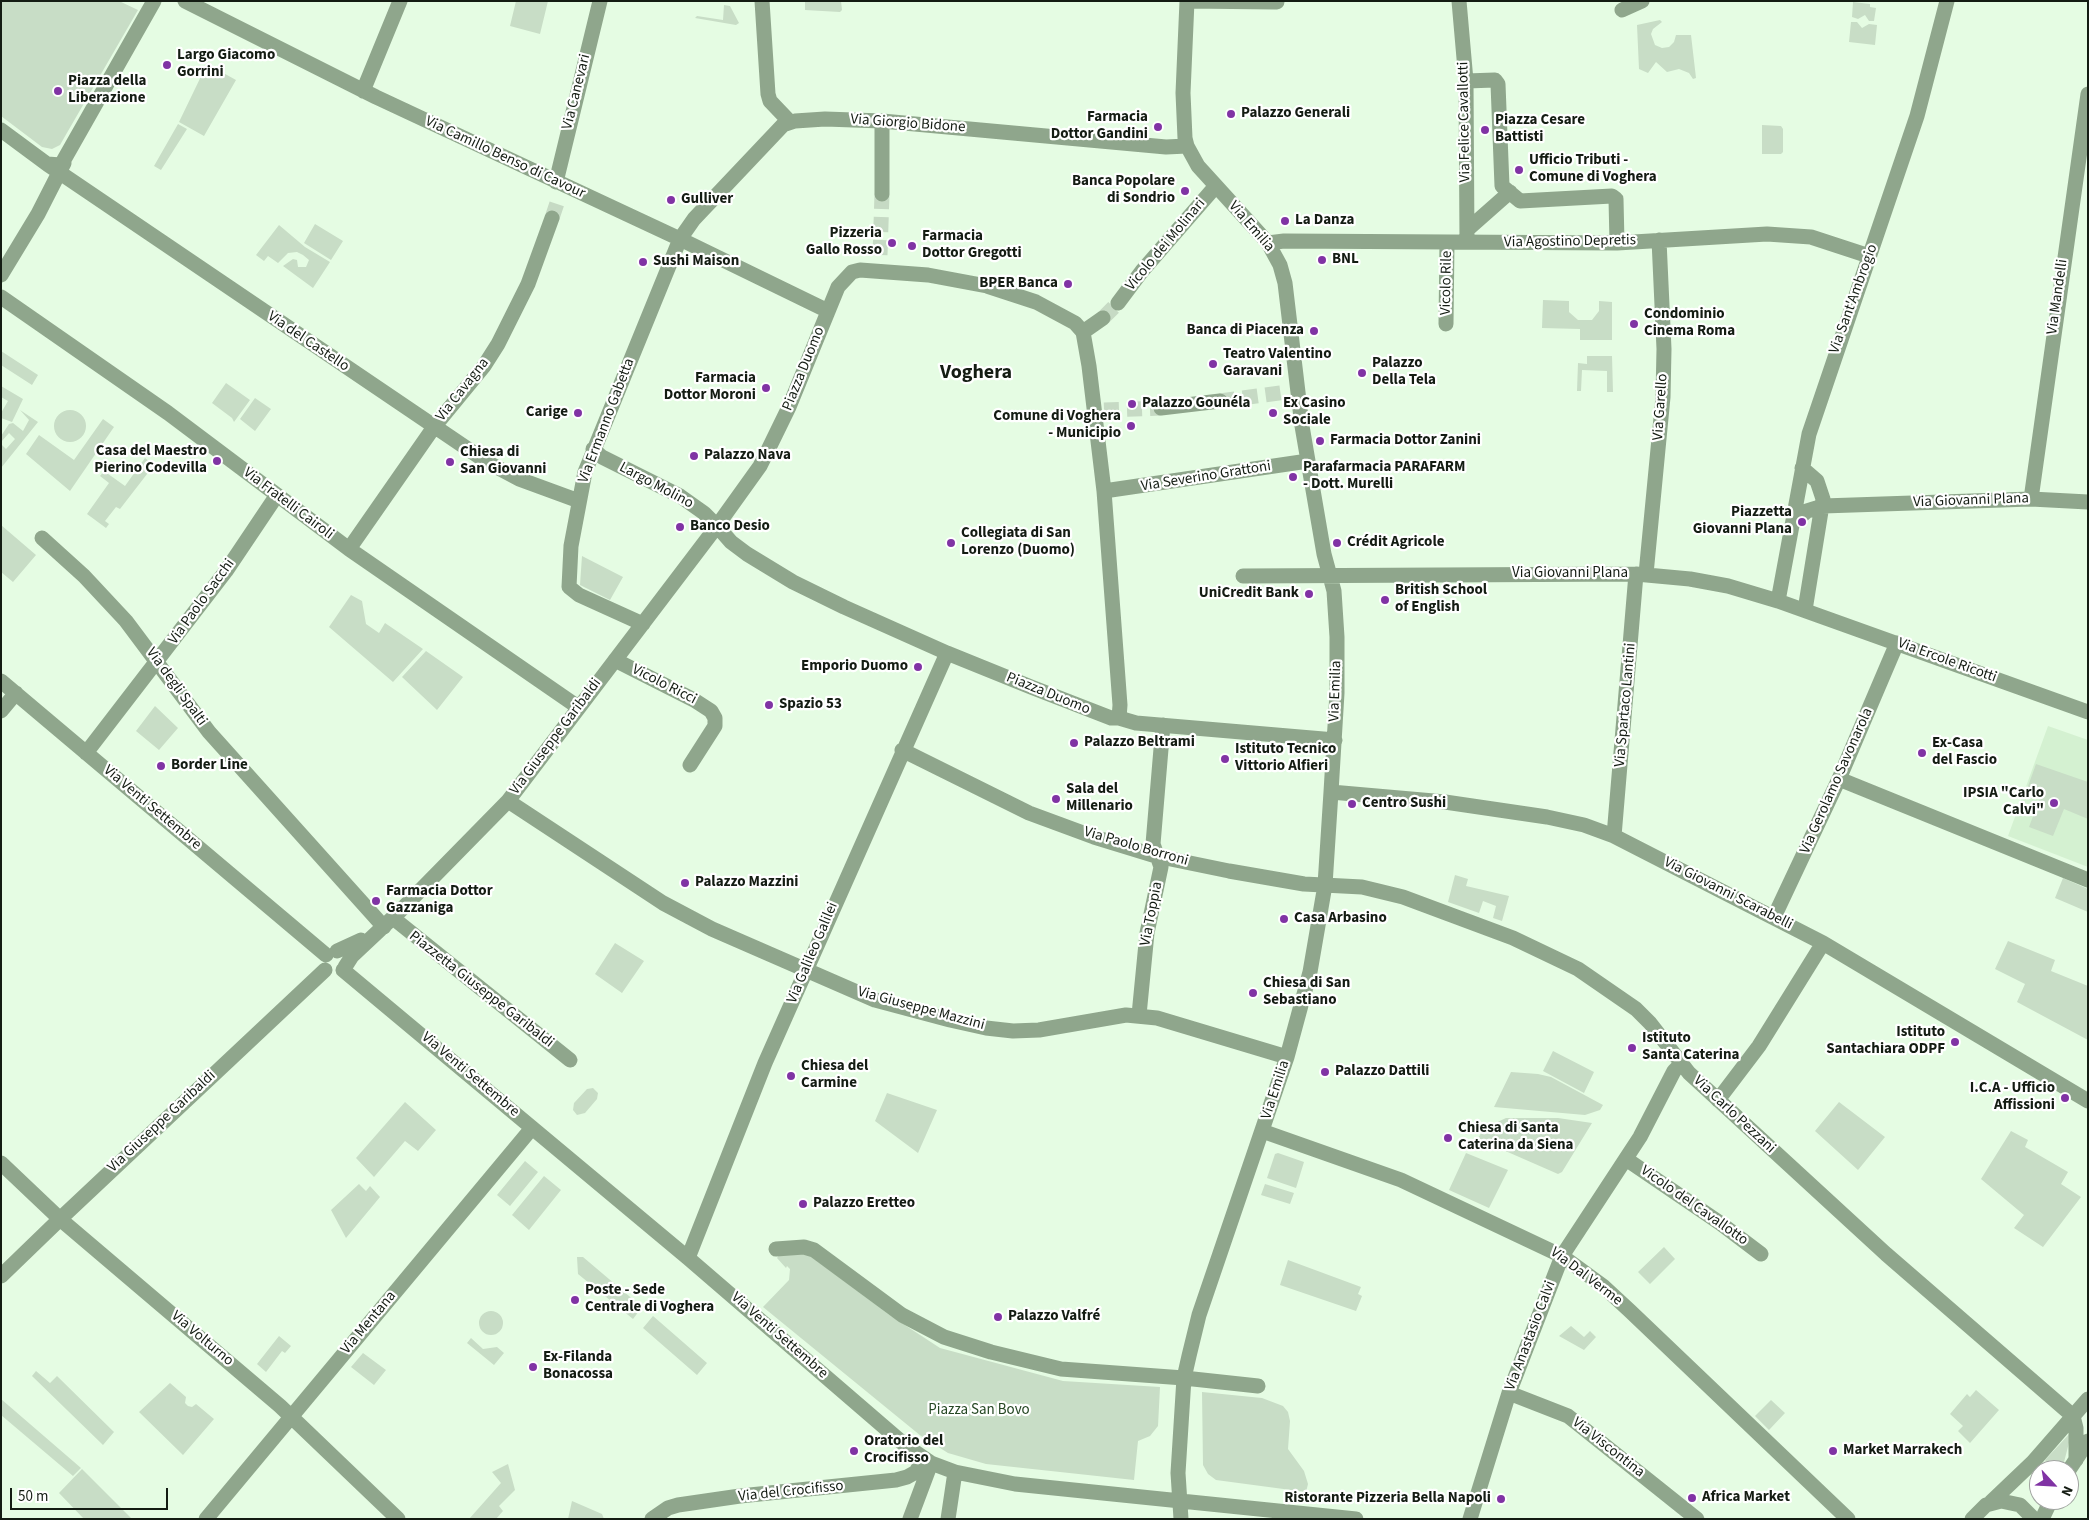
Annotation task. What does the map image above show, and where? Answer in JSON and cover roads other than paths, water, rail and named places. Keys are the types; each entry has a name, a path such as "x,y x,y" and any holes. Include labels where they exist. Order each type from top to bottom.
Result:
{"street":[{"path":"1,275 38,214 154,1"},
{"name":"Via Camillo Benso di Cavour","path":"185,1 559,188 680,239 828,311"},
{"path":"363,91 400,1"},
{"name":"Via Canevari","path":"559,188 600,1"},
{"path":"680,239 694,219 776,132 790,122 770,101 768,94 762,1"},
{"path":"1187,1 1277,2"},
{"name":"Via Emilia","path":"1181,1519 1179,1500 1184,1378 1198,1316 1287,1057 1310,972 1326,885 1334,740 1337,637 1334,591 1324,554 1308,461 1292,392 1285,283 1280,265 1268,243 1215,187 1198,166 1186,146 1183,93 1187,1"},
{"name":"Via Felice Cavallotti","path":"1459,1 1466,81 1467,236"},
{"path":"1622,10 1642,1"},
{"name":"Via Sant'Ambrogio","path":"1778,601 1809,434 1828,373 1917,116 1947,1"},
{"path":"1466,81 1495,80 1498,84 1502,186 1520,201 1612,196 1616,199 1617,243"},
{"name":"Via Mandelli","path":"2031,499 2088,94"},
{"name":"Via Giorgio Bidone","path":"790,122 825,119 882,121 1156,146 1186,146"},
{"path":"882,121 882,194"},
{"name":"Via del Castello","path":"1,130 47,164 63,166 434,426 504,472 543,489 579,501"},
{"name":"Vicolo dei Molinari","path":"1118,303 1142,271 1215,187"},
{"path":"1467,236 1510,192"},
{"name":"Via Cavagna","path":"349,549 434,426 484,366 506,330 528,284 552,218"},
{"name":"Via Agostino Depretis","path":"1268,243 1284,241 1447,242 1467,236 1617,243 1740,234 1793,234 1811,237 1869,256"},
{"name":"Via Ermanno Gabetta","path":"643,624 578,595 569,586 571,546 585,472 593,449 680,239"},
{"name":"Via Garello","path":"1641,574 1663,396 1664,349 1659,240"},
{"name":"Vicolo Rile","path":"1446,324 1447,242"},
{"name":"Piazza Duomo","path":"1083,332 1076,323 1036,302 1001,290 881,262 852,272 838,287 789,407 760,466 717,526 736,546 793,582 946,653 1111,718 1119,718 1136,723 1334,740"},
{"name":"Via Fratelli Cairoli","path":"1,297 168,413 349,549 578,707"},
{"path":"1104,318 1083,332 1099,410 1120,705 1119,718"},
{"path":"1161,408 1220,401"},
{"name":"Largo Molino","path":"593,449 602,457 680,496 704,513 717,526"},
{"name":"Via Severino Grattoni","path":"1104,490 1308,461"},
{"path":"1802,468 1813,476 1820,486 1823,506 1805,610"},
{"name":"Via Paolo Sacchi","path":"86,753 158,662 226,571 277,495"},
{"name":"Via Giovanni Plana","path":"1823,506 2031,499 2088,502"},
{"path":"1793,523 1807,511 1823,506"},
{"name":"Via Giuseppe Garibaldi","path":"344,969 352,956 385,926 508,801 717,526"},
{"name":"Via degli Spalti","path":"42,538 84,576 126,621 209,732 307,839"},
{"name":"Via Giovanni Plana","path":"1243,576 1330,574 1641,574 1728,586 1805,610"},
{"name":"Via Spartaco Lantini","path":"1614,836 1641,574"},
{"name":"Via Ercole Ricotti","path":"1805,610 2088,712"},
{"name":"Via Gerolamo Savonarola","path":"1774,917 1839,779 1897,644"},
{"name":"Via Galileo Galilei","path":"688,1258 765,1063 946,653"},
{"name":"Vicolo Ricci","path":"615,660 694,700 711,711 715,718 715,726 690,765"},
{"name":"Via Venti Settembre","path":"1,681 329,959"},
{"path":"1,711 16,693"},
{"name":"Via Toppia","path":"1139,1015 1151,908 1160,867 1153,844 1163,725"},
{"name":"Via Paolo Borroni","path":"902,750 1029,813 1156,856 1239,873 1304,884 1326,885"},
{"path":"1839,779 2088,880"},
{"name":"Via Giovanni Scarabelli","path":"1331,792 1445,802 1547,817 1584,825 1614,836 1823,943 2088,1101"},
{"name":"Via Giuseppe Mazzini","path":"508,801 663,903 712,928 875,1000 986,1028 1039,1030 1102,1018 1139,1015 1157,1018 1287,1057"},
{"name":"Piazzetta Giuseppe Garibaldi","path":"307,839 385,926 570,1060"},
{"name":"Via Carlo Pezzani","path":"1326,885 1362,887 1403,897 1513,938 1563,960 1600,982 1650,1022 1681,1064 1718,1100 1886,1254 2073,1416"},
{"name":"Via Giuseppe Garibaldi","path":"1,1276 329,959 385,926"},
{"path":"1718,1100 1759,1046 1823,943"},
{"path":"329,959 334,974 344,969"},
{"name":"Via Venti Settembre","path":"344,969 927,1461 955,1472 1015,1484 1356,1519"},
{"name":"Via Anastasio Calvi","path":"1470,1519 1488,1452 1562,1256 1626,1159 1674,1071 1681,1064"},
{"name":"Via Mentana","path":"206,1519 532,1128"},
{"name":"Via Dal Verme","path":"1262,1132 1401,1180 1562,1256 1603,1286 1848,1519"},
{"name":"Vicolo del Cavallotto","path":"1626,1159 1713,1218 1761,1254"},
{"name":"Via Volturno","path":"1,1163 60,1218 291,1416 398,1519"},
{"path":"776,1249 804,1247 814,1250 902,1315 944,1337 1061,1370 1184,1378 1258,1386"},
{"name":"Via Viscontina","path":"1509,1393 1568,1416 1697,1519"},
{"path":"1970,1518 1991,1502 2033,1462 2088,1399"},
{"path":"2072,1460 2076,1422 2073,1416"},
{"path":"2075,1460 2088,1441"},
{"path":"910,1519 927,1461"},
{"name":"Via del Crocifisso","path":"652,1519 668,1508 678,1505 740,1496 907,1478 927,1461"},
{"path":"948,1519 955,1472"},
{"path":"1991,1502 2011,1502 2020,1505 2034,1519"}],"tunnel":[{"path":"880,255 882,194"},
{"path":"552,218 559,197"},
{"path":"1103,318 1118,303"},
{"path":"1220,401 1287,392"},
{"path":"1104,410 1161,408"}],"place":[{"name":"Largo Giacomo Gorrini","path":"167,65"},
{"name":"Piazza della Liberazione","path":"58,91"},
{"name":"Palazzo Generali","path":"1231,114"},
{"name":"Farmacia Dottor Gandini","path":"1158,127"},
{"name":"Piazza Cesare Battisti","path":"1485,130"},
{"name":"Ufficio Tributi - Comune di Voghera","path":"1519,170"},
{"name":"Banca Popolare di Sondrio","path":"1185,191"},
{"name":"Gulliver","path":"671,200"},
{"name":"La Danza","path":"1285,221"},
{"name":"Pizzeria Gallo Rosso","path":"892,243"},
{"name":"Farmacia Dottor Gregotti","path":"912,246"},
{"name":"BNL","path":"1322,260"},
{"name":"Sushi Maison","path":"643,262"},
{"name":"BPER Banca","path":"1068,284"},
{"name":"Condominio Cinema Roma","path":"1634,324"},
{"name":"Banca di Piacenza","path":"1314,331"},
{"name":"Teatro Valentino Garavani","path":"1213,364"},
{"name":"Palazzo Della Tela","path":"1362,373"},
{"name":"Farmacia Dottor Moroni","path":"766,388"},
{"name":"Palazzo Gounéla","path":"1132,404"},
{"name":"Carige","path":"578,413"},
{"name":"Ex Casino Sociale","path":"1273,413"},
{"name":"Comune di Voghera - Municipio","path":"1131,426"},
{"name":"Farmacia Dottor Zanini","path":"1320,441"},
{"name":"Palazzo Nava","path":"694,456"},
{"name":"Casa del Maestro Pierino Codevilla","path":"217,461"},
{"name":"Chiesa di San Giovanni","path":"450,462"},
{"name":"Parafarmacia PARAFARM - Dott. Murelli","path":"1293,477"},
{"name":"Piazzetta Giovanni Plana","path":"1802,522"},
{"name":"Banco Desio","path":"680,527"},
{"name":"Collegiata di San Lorenzo (Duomo)","path":"951,543"},
{"name":"Crédit Agricole","path":"1337,543"},
{"name":"UniCredit Bank","path":"1309,594"},
{"name":"British School of English","path":"1385,600"},
{"name":"Emporio Duomo","path":"918,667"},
{"name":"Spazio 53","path":"769,705"},
{"name":"Palazzo Beltrami","path":"1074,743"},
{"name":"Ex-Casa del Fascio","path":"1922,753"},
{"name":"Istituto Tecnico Vittorio Alfieri","path":"1225,759"},
{"name":"Border Line","path":"161,766"},
{"name":"Sala del Millenario","path":"1056,799"},
{"name":"IPSIA \"Carlo Calvi\"","path":"2054,803"},
{"name":"Centro Sushi","path":"1352,804"},
{"name":"Palazzo Mazzini","path":"685,883"},
{"name":"Farmacia Dottor Gazzaniga","path":"376,901"},
{"name":"Casa Arbasino","path":"1284,919"},
{"name":"Chiesa di San Sebastiano","path":"1253,993"},
{"name":"Istituto Santachiara ODPF","path":"1955,1042"},
{"name":"Istituto Santa Caterina","path":"1632,1048"},
{"name":"Palazzo Dattili","path":"1325,1072"},
{"name":"Chiesa del Carmine","path":"791,1076"},
{"name":"I.C.A - Ufficio Affissioni","path":"2065,1098"},
{"name":"Chiesa di Santa Caterina da Siena","path":"1448,1138"},
{"name":"Palazzo Eretteo","path":"803,1204"},
{"name":"Poste - Sede Centrale di Voghera","path":"575,1300"},
{"name":"Palazzo Valfré","path":"998,1317"},
{"name":"Ex-Filanda Bonacossa","path":"533,1367"},
{"name":"Oratorio del Crocifisso","path":"854,1451"},
{"name":"Market Marrakech","path":"1833,1451"},
{"name":"Africa Market","path":"1692,1498"},
{"name":"Ristorante Pizzeria Bella Napoli","path":"1501,1499"}],"district":[{"name":"Voghera","path":"976,374"}],"park label":[{"name":"Piazza San Bovo","path":"979,1411"}]}
